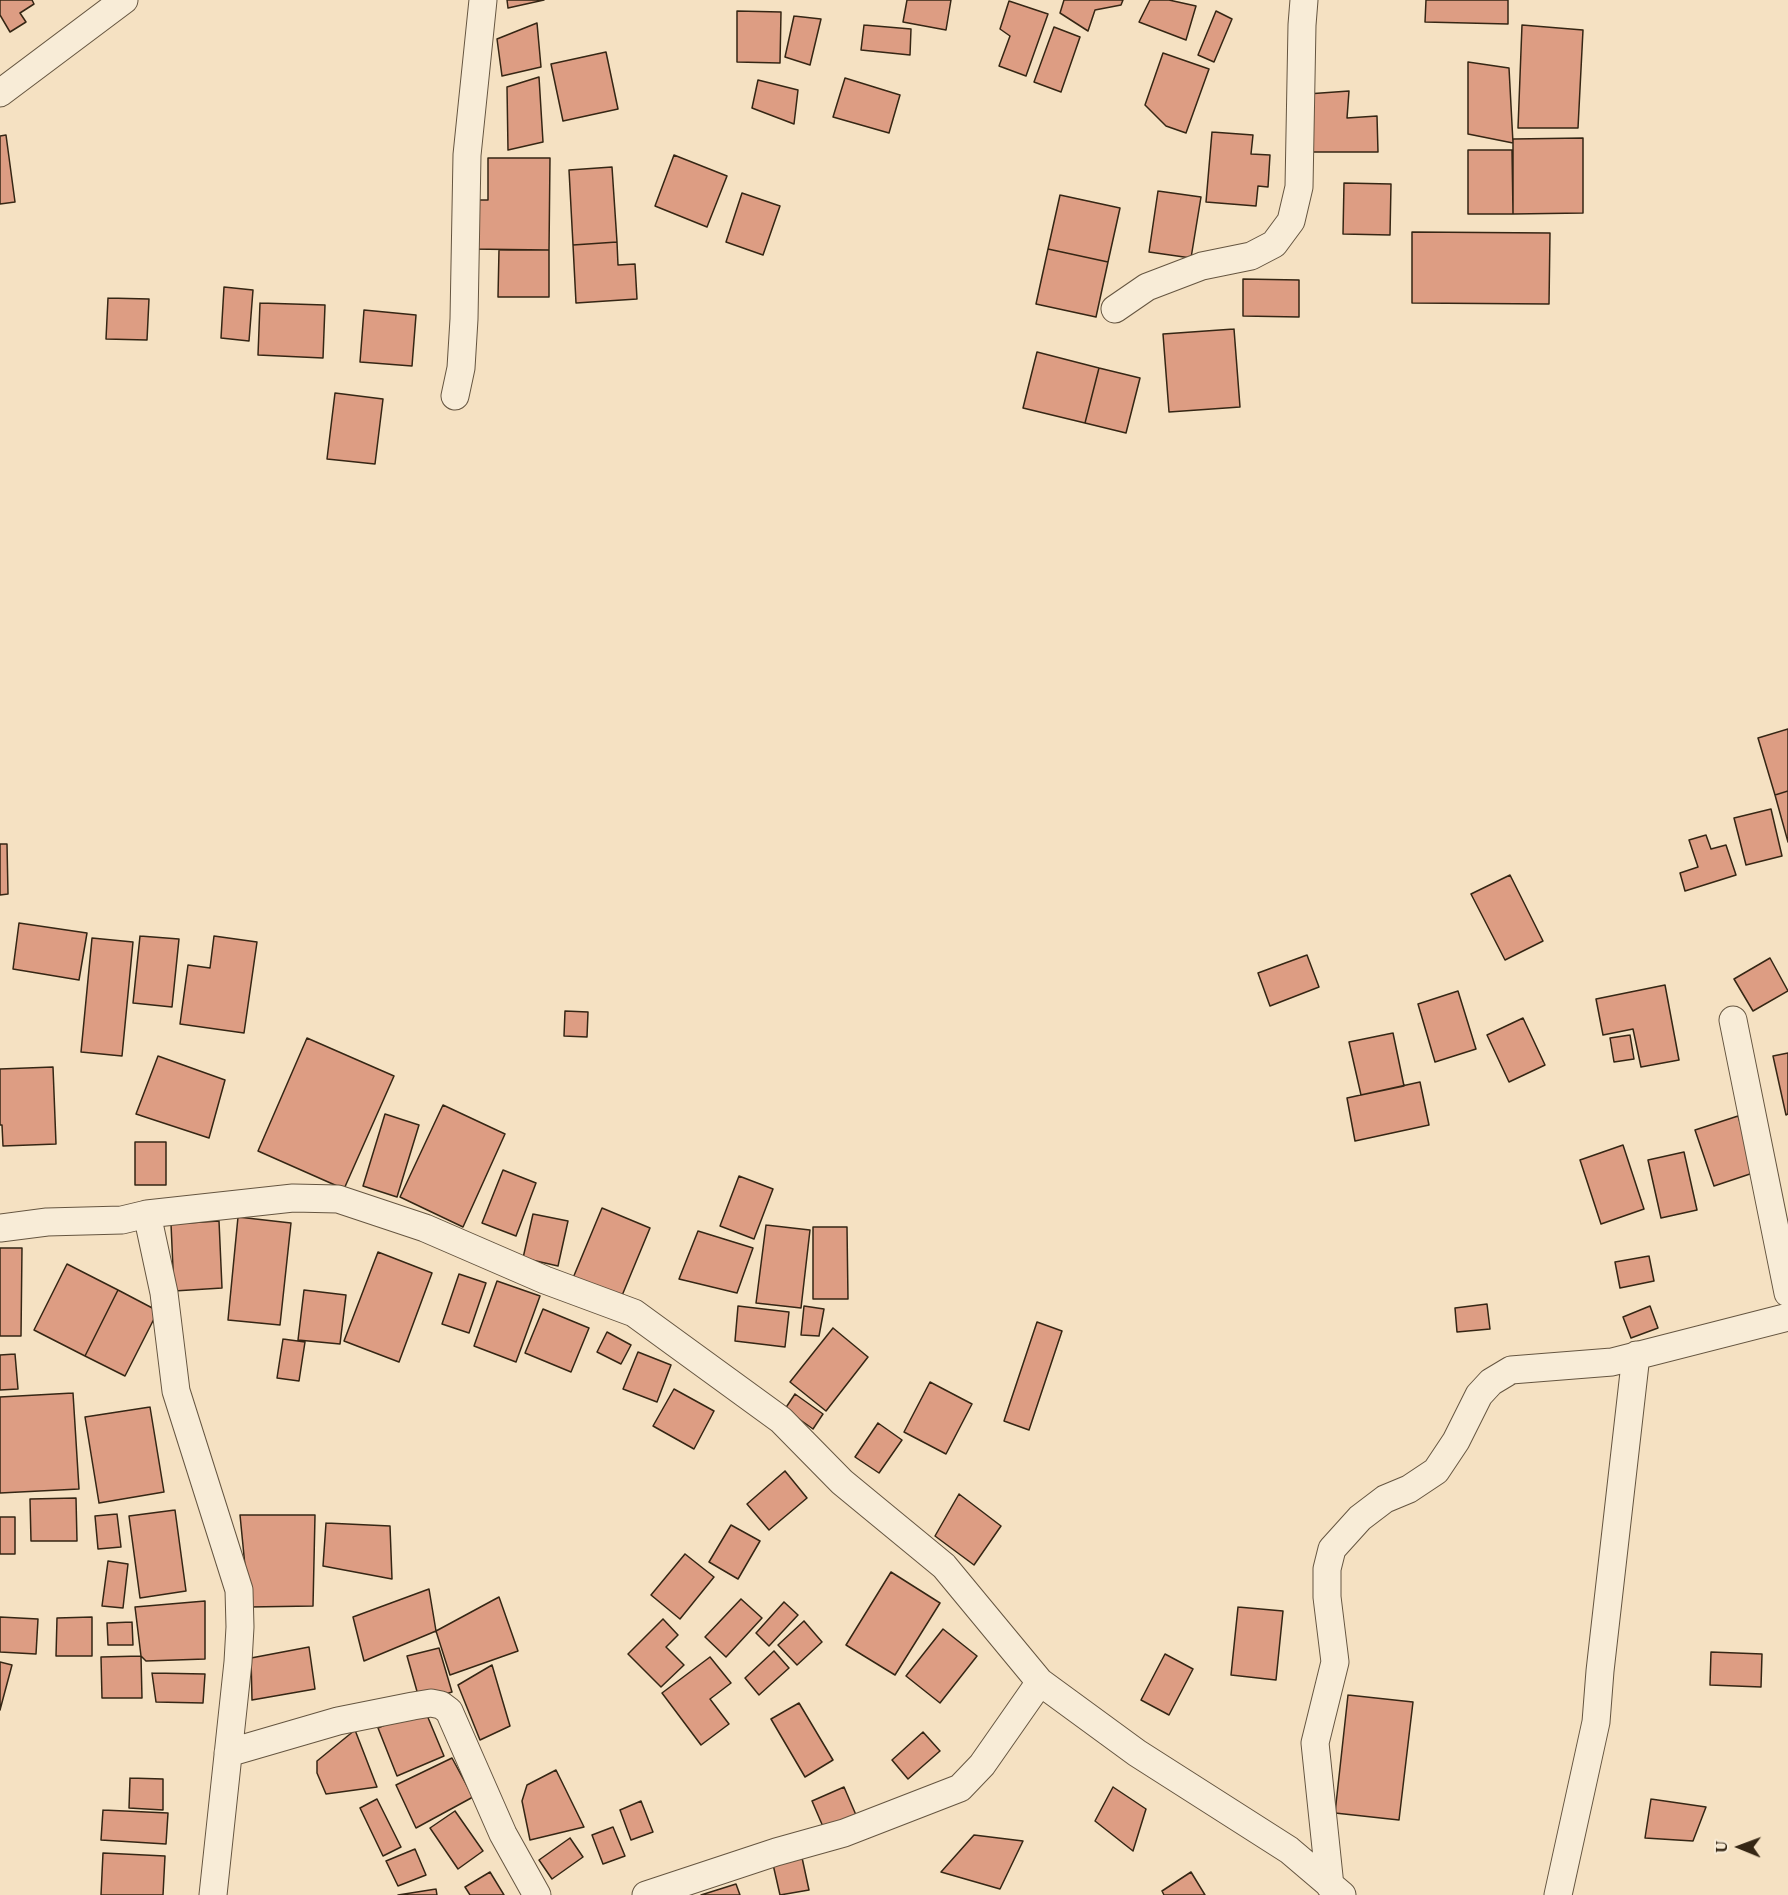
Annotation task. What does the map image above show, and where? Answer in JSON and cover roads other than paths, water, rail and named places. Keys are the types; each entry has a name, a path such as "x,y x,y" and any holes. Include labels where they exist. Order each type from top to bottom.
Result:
{"street":[{"path":"0,93 124,0"},
{"path":"455,396 461,368 463,329 467,155 483,0"},
{"path":"1115,309 1147,287 1202,266 1251,256 1274,244 1291,221 1299,187 1304,0"},
{"path":"1733,1020 1788,1293"},
{"path":"0,1228 47,1222 122,1220 147,1214 293,1198 338,1199 425,1228 545,1280 633,1313 781,1420 842,1482 944,1566 1040,1682 1137,1752 1289,1850 1336,1890"},
{"path":"147,1214 164,1293 176,1391 239,1590 240,1627 213,1895"},
{"path":"1336,1890 1315,1743 1335,1662 1327,1597 1327,1569 1332,1549 1360,1518 1385,1499 1409,1489 1436,1471 1456,1441 1479,1395 1491,1382 1511,1370 1612,1362 1788,1317"},
{"path":"1558,1895 1596,1722 1635,1355"},
{"path":"646,1895 776,1852 844,1833 960,1788 982,1765 1040,1682"},
{"path":"228,1752 338,1721 431,1703 441,1705 449,1711 503,1834 537,1895"}]}
